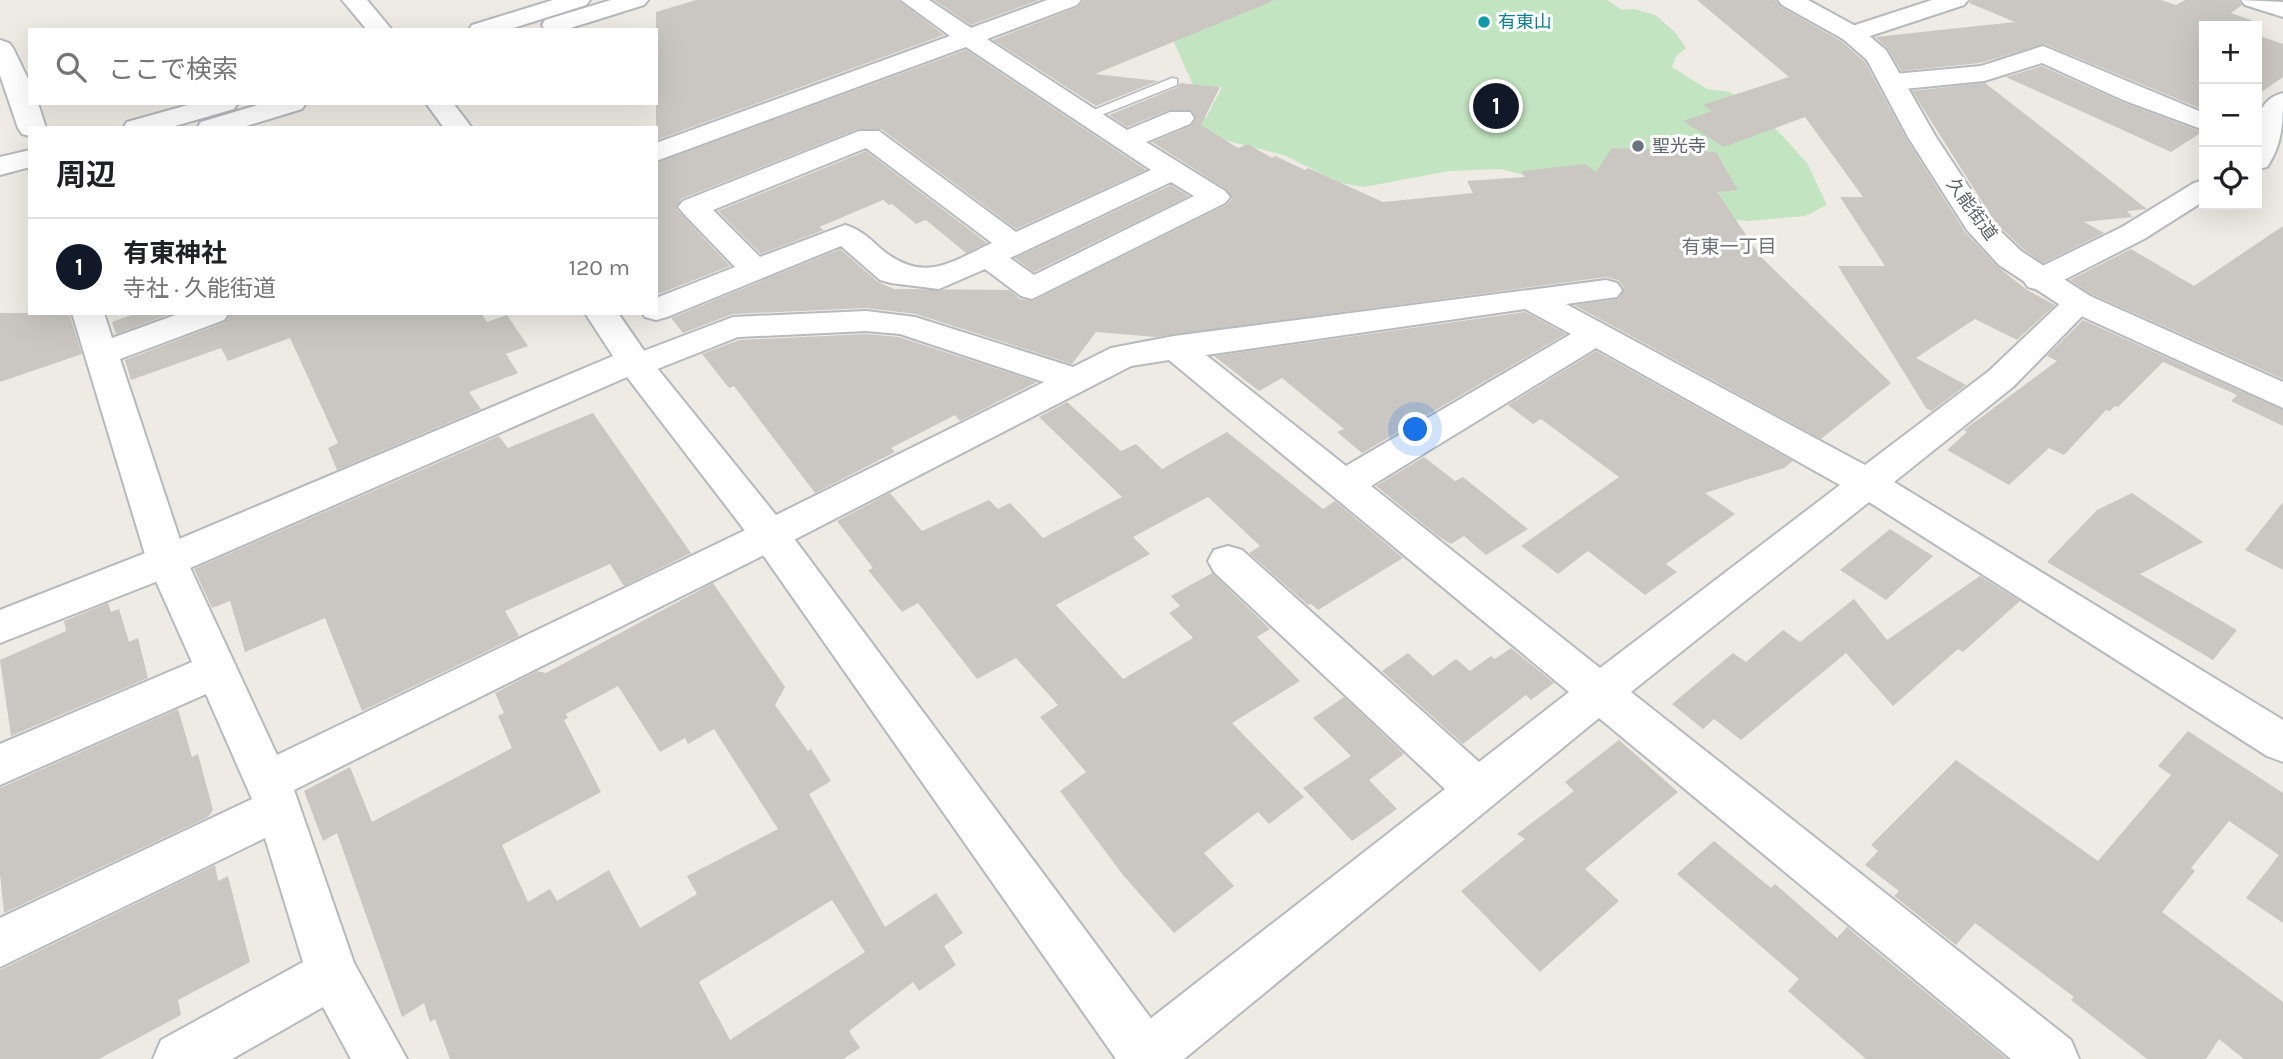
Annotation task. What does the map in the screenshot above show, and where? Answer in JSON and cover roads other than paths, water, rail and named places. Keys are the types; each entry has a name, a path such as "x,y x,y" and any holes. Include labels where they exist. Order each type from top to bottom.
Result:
{"street":[{"path":"354,0 378,28"},
{"path":"487,28 578,0"},
{"path":"546,28 636,0"},
{"path":"755,269 693,207 869,136 1000,250 1032,289 1215,197 1086,116 913,0"},
{"path":"658,152 1069,0"},
{"name":"久能街道","path":"1790,0 1852,34 1877,55 1922,137 1982,230 2010,258 2039,280 2079,303 2283,396"},
{"path":"1852,34 1956,0"},
{"path":"2253,0 2283,10"},
{"path":"0,48 20,90 31,126"},
{"path":"1894,82 1984,73 2043,54 2132,94 2199,120"},
{"path":"144,126 218,105"},
{"path":"218,126 286,105"},
{"path":"441,105 456,126"},
{"path":"1125,141 1180,118"},
{"path":"0,166 28,159"},
{"path":"658,309 845,234 891,272 939,279 1172,171"},
{"path":"0,189 28,182"},
{"path":"2039,280 2133,233 2199,192"},
{"path":"0,943 274,794 770,535 1123,356 1530,298 1606,290"},
{"path":"1530,298 1867,483 2283,743"},
{"path":"626,336 1145,1058 1600,692 2001,379 2079,303"},
{"path":"89,315 167,561 274,794 332,974 380,1059"},
{"path":"100,354 207,315"},
{"path":"0,627 167,561 626,336 733,327 866,321 903,324 1075,380"},
{"path":"1345,485 1594,335"},
{"path":"1174,347 2052,1059"},
{"path":"1228,561 1478,790"},
{"path":"0,765 217,670"},
{"path":"180,1059 332,974"}],"lane":[{"path":"1086,116 1172,82"}],"place":[{"name":"有東山","path":"1484,22"},
{"name":"有東神社","path":"1496,106"},
{"name":"聖光寺","path":"1638,146"}],"district":[{"name":"有東一丁目","path":"1729,247"}]}
